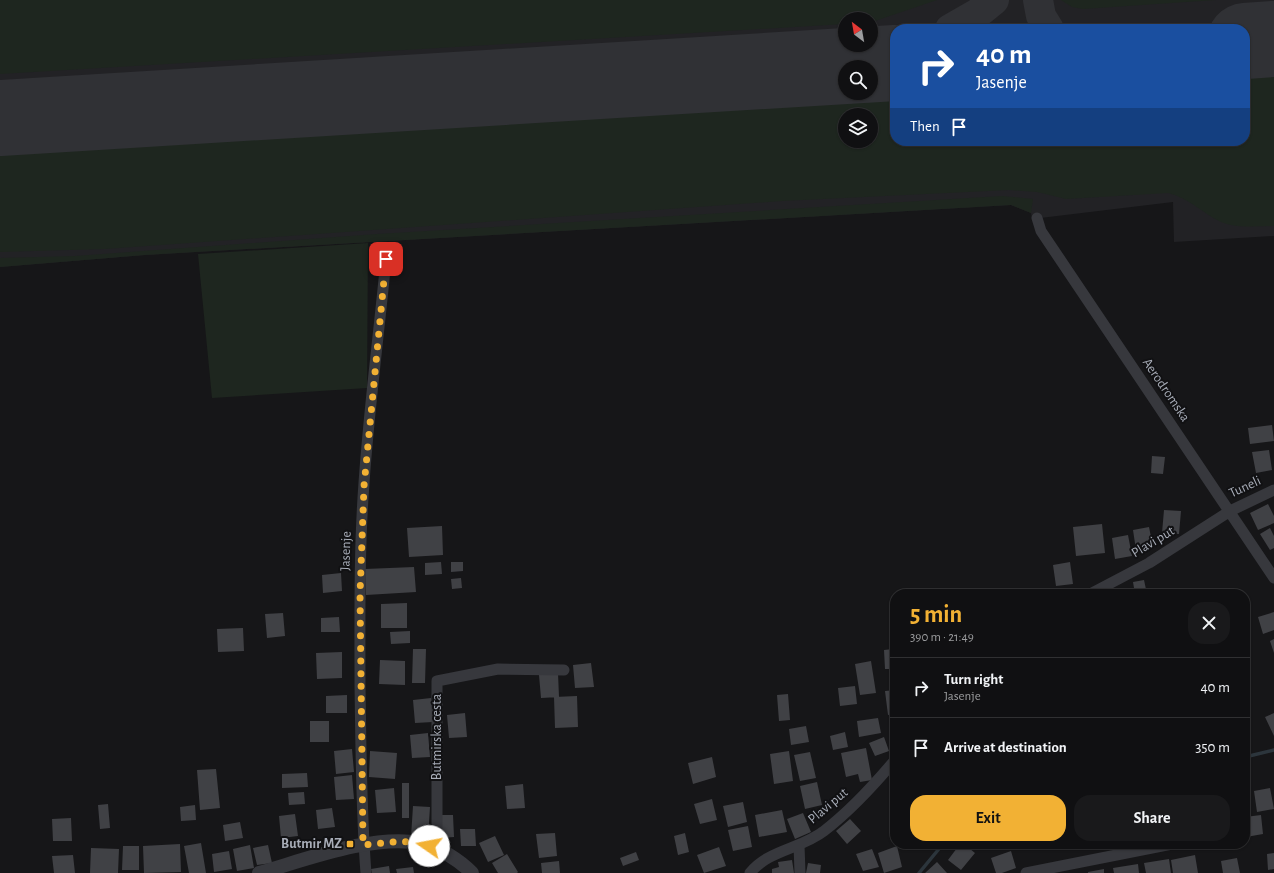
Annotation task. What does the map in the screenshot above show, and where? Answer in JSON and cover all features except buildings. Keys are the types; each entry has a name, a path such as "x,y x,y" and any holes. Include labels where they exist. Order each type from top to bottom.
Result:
{"street":[{"name":"Aerodromska","path":"1037,218 1041,231 1274,578"},
{"name":"Jasenje","path":"366,873 363,845 360,594 364,486 386,259"},
{"name":"Tuneli","path":"1230,511 1274,490"},
{"name":"Plavi put","path":"1100,589 1149,564 1230,511"},
{"name":"Butmirska cesta","path":"437,849 437,681 498,669 564,670"},
{"name":"Plavi put","path":"750,873 756,865 823,832 875,784 890,766"},
{"path":"259,873 346,848 402,841 421,843 437,849 458,861 472,873"},
{"path":"799,845 800,873"},
{"path":"1026,873 1147,849"}],"shaded area":[{"path":"0,0 1274,0 1274,236 1174,242 1173,202 1032,219 1031,213 1011,205 145,255 0,267"},
{"path":"0,0 937,0 878,20 878,12 838,12 838,24 0,74"},
{"path":"1061,0 1216,0 1083,9 1072,7"},
{"path":"1274,70 1274,226 1225,224 1182,198 1168,193 1066,199 1037,192 1009,190 782,201 105,249 0,252 0,155 255,139 651,109 838,99 878,100 878,97 890,96 890,146 1250,146 1250,72"},
{"path":"1002,196 1033,199 1031,213 1011,205 145,255 0,267 0,258 75,256 377,234"},
{"path":"368,243 367,388 212,398 198,254"}],"waterway":[{"path":"1250,756 1274,750"},
{"path":"919,873 939,849"}],"taxiway":[{"path":"959,24 978,13 994,0"},
{"path":"1038,0 1041,16 1046,24"},
{"path":"871,60 890,53"}],"runway":[{"path":"1250,41 1274,39"},
{"path":"0,118 890,63"}],"place":[{"name":"Butmir MZ","path":"350,844"}],"route":[{"path":"386,259 377,364 368,424 364,486 360,594 363,845 402,841 421,843 429,846"}]}
